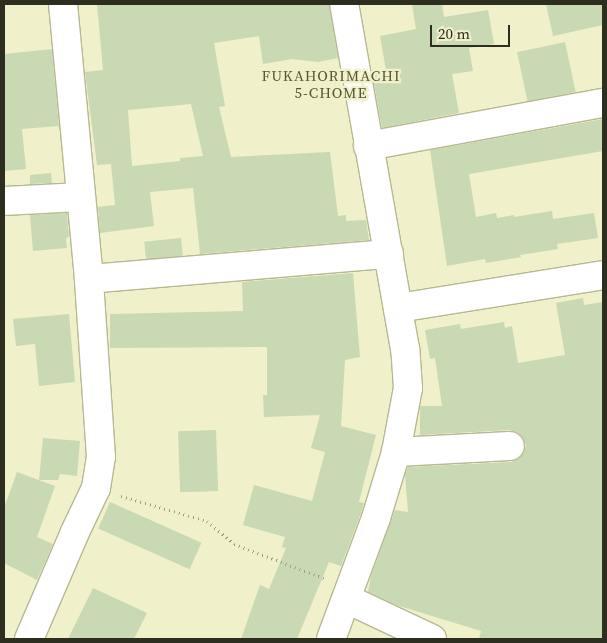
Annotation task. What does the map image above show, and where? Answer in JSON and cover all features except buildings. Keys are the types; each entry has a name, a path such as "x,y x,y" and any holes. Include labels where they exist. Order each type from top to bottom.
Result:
{"street":[{"path":"29,639 96,488 101,457 89,279 63,4"},
{"path":"331,639 376,518 396,452 408,388 405,349 344,4"},
{"path":"368,146 603,103"},
{"path":"4,201 81,197"},
{"path":"89,279 388,254"},
{"path":"398,308 603,276"},
{"path":"396,452 510,446"},
{"path":"349,594 432,639"}],"path":[{"path":"96,488 207,521 234,544 349,594"}],"district":[{"name":"FUKAHORIMACHI 5-CHOME","path":"331,84"}]}
